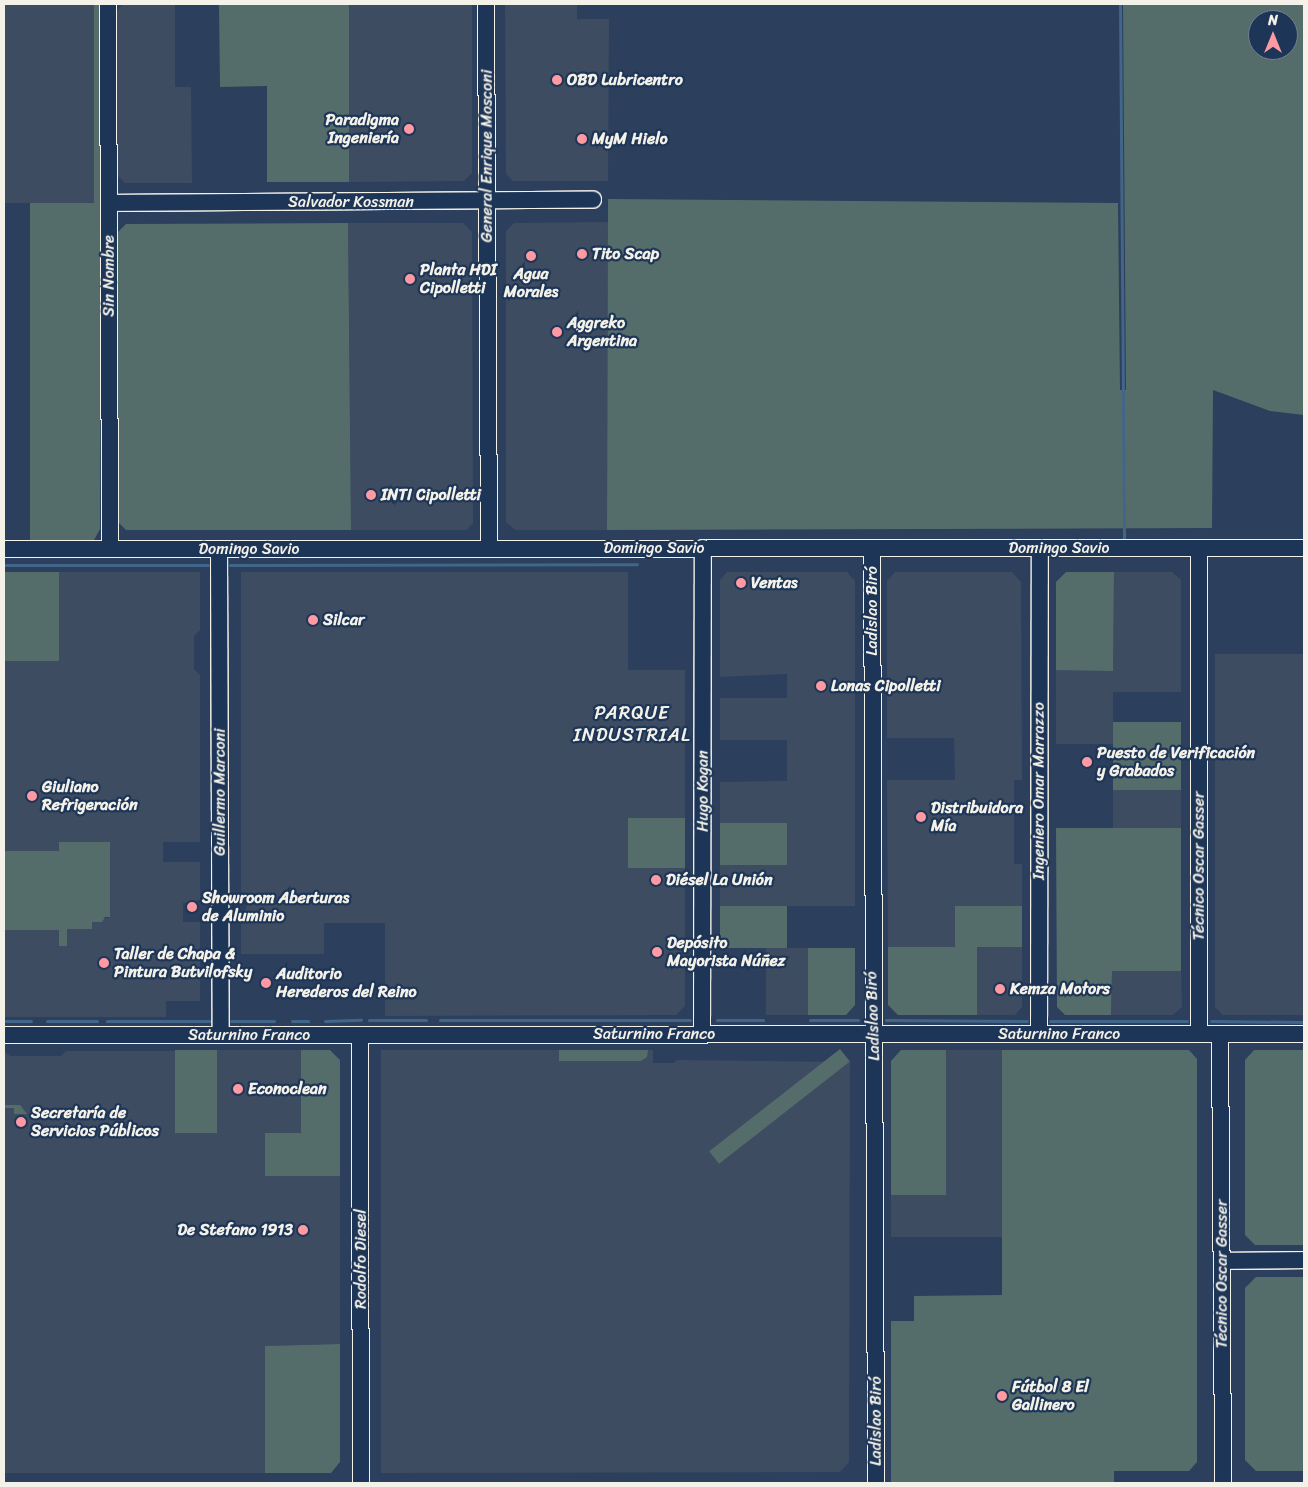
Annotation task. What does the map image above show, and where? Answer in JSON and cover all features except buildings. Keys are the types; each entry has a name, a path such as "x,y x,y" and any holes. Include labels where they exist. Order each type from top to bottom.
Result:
{"street":[{"name":"Sin Nombre","path":"108,4 110,549"},
{"name":"General Enrique Mosconi","path":"486,4 488,549"},
{"name":"Salvador Kossman","path":"109,203 593,200"},
{"name":"Hugo Kogan","path":"702,1034 703,548"},
{"name":"Ladislao Biró","path":"872,548 876,1483"},
{"name":"Ingeniero Omar Marrazzo","path":"1039,1034 1040,548"},
{"name":"Técnico Oscar Gasser","path":"1199,548 1199,1034"},
{"name":"Domingo Savio","path":"4,549 1304,548"},
{"name":"Guillermo Marconi","path":"219,549 221,1035"},
{"name":"Técnico Oscar Gasser","path":"1220,1034 1223,1483"},
{"name":"Saturnino Franco","path":"4,1035 1304,1034"},
{"name":"Rodolfo Diesel","path":"360,1035 362,1483"},
{"path":"1222,1260 1304,1260"}],"shaded area":[{"path":"4,4 94,4 94,203 4,203"},
{"path":"123,4 175,4 175,87 191,87 192,183 125,183 116,174 116,12"},
{"path":"349,4 472,4 472,173 464,181 349,182"},
{"path":"505,4 577,4 577,19 609,19 608,181 513,181 506,174"},
{"path":"608,222 607,530 515,530 506,522 506,231 514,223"},
{"path":"348,223 463,223 472,232 473,523 467,530 351,530"},
{"path":"59,572 200,572 200,630 194,636 194,669 200,675 200,842 163,842 163,862 200,862 200,900 183,903 183,922 200,922 200,1001 166,1001 166,1017 4,1017 4,930 59,930 67,946 67,929 92,929 92,922 110,917 110,842 59,842 59,851 4,851 4,661 59,661"},
{"path":"241,572 628,572 628,670 685,670 685,818 628,818 628,868 685,868 685,1006 676,1015 385,1016 385,923 324,923 324,954 241,954 241,923 249,899 241,892"},
{"path":"727,572 847,572 855,581 855,906 720,906 720,865 787,865 787,823 720,823 720,782 787,781 787,740 720,740 720,698 787,698 787,674 720,677 720,580"},
{"path":"895,572 1012,572 1021,582 1022,780 1014,780 1014,864 1022,864 1022,906 955,906 955,947 888,947 887,780 955,780 954,738 887,738 887,581"},
{"path":"1114,572 1172,572 1181,580 1181,692 1113,692 1113,744 1056,744 1056,670 1113,670"},
{"path":"1215,654 1304,654 1304,1015 1223,1015 1215,1007"},
{"path":"1113,790 1181,790 1181,828 1113,828"},
{"name":"Kemza Motors","path":"977,947 1022,947 1022,1007 1015,1015 977,1015"},
{"path":"766,948 808,948 808,1015 766,1015"},
{"path":"1112,971 1181,971 1182,1007 1173,1015 1111,1015"},
{"path":"217,1050 301,1050 301,1133 265,1176 340,1176 340,1344 265,1346 265,1473 4,1473 4,1051 10,1056 61,1056 66,1051 175,1051 175,1133 217,1133"},
{"path":"381,1050 559,1050 559,1061 641,1061 648,1050 653,1050 653,1063 674,1063 677,1060 850,1062 849,1462 840,1472 381,1473"},
{"path":"946,1050 1002,1050 1002,1237 891,1237 891,1195 946,1195"}],"green space":[{"path":"94,4 102,4 100,529 93,542 30,544 30,203 94,203"},
{"path":"219,4 349,4 349,182 267,182 267,86 220,87"},
{"path":"1123,4 1304,4 1304,415 1270,411 1213,390 1212,528 607,530 608,199 1118,203 1120,390 1126,390"},
{"path":"348,223 351,530 126,530 117,521 116,234 126,224"},
{"path":"4,572 59,572 59,661 4,661"},
{"path":"1066,572 1114,572 1113,671 1056,670 1056,582"},
{"path":"1113,722 1181,722 1181,790 1113,790"},
{"path":"628,818 685,818 685,868 628,868"},
{"path":"720,823 787,823 787,865 720,865"},
{"path":"1056,828 1181,828 1181,971 1112,971 1111,1015 1065,1015 1057,1007"},
{"path":"59,842 110,842 110,917 105,917 102,922 92,922 92,929 67,929 67,946 59,946 59,930 4,930 4,851 59,851"},
{"path":"720,906 787,906 787,948 720,948"},
{"path":"955,906 1022,906 1022,947 977,947 977,1015 898,1015 888,1005 888,947 955,947"},
{"path":"808,948 855,948 855,1005 846,1015 808,1015"},
{"path":"840,1049 850,1062 719,1164 709,1151"},
{"path":"175,1050 217,1050 217,1133 175,1133"},
{"path":"301,1050 330,1050 340,1060 340,1176 265,1176 265,1133 301,1133"},
{"path":"559,1050 648,1050 647,1057 641,1061 559,1061"},
{"path":"901,1050 946,1050 946,1195 891,1195 891,1061"},
{"path":"1002,1050 1189,1050 1197,1059 1197,1462 1189,1471 1114,1471 1114,1483 891,1483 891,1321 914,1321 914,1296 1002,1295"},
{"path":"1254,1050 1304,1050 1304,1245 1255,1245 1245,1235 1245,1060"},
{"path":"4,1105 20,1105 27,1114 14,1114 14,1108 4,1108"},
{"path":"1256,1277 1304,1277 1304,1471 1256,1471 1245,1460 1245,1288"},
{"path":"340,1344 340,1462 331,1473 265,1473 265,1346"}],"waterway":[{"path":"1120,4 1124,538"},
{"path":"230,565 637,564"},
{"path":"4,565 208,565"},
{"path":"325,1021 361,1020"},
{"path":"369,1020 426,1020"},
{"path":"440,1020 690,1020"},
{"path":"717,1020 763,1020"},
{"path":"810,1020 858,1020"},
{"path":"886,1020 1027,1021"},
{"path":"4,1021 31,1021"},
{"path":"47,1021 97,1021"},
{"path":"107,1021 212,1021"},
{"path":"231,1021 274,1021"},
{"path":"292,1021 308,1021"},
{"path":"1050,1021 1187,1021"},
{"path":"1211,1021 1304,1022"}],"place":[{"name":"OBD Lubricentro","path":"557,80"},
{"name":"Paradigma Ingeniería","path":"409,129"},
{"name":"MyM Hielo","path":"582,139"},
{"name":"Tito Scap","path":"582,254"},
{"name":"Agua Morales","path":"531,256"},
{"name":"Planta HDI Cipolletti","path":"410,279"},
{"name":"Aggreko Argentina","path":"557,332"},
{"name":"INTI Cipolletti","path":"371,495"},
{"name":"Ventas","path":"741,583"},
{"name":"Silcar","path":"313,620"},
{"name":"Lonas Cipolletti","path":"821,686"},
{"name":"Puesto de Verificación y Grabados","path":"1087,762"},
{"name":"Giuliano Refrigeración","path":"32,796"},
{"name":"Distribuidora Mía","path":"921,817"},
{"name":"Diésel La Unión","path":"656,880"},
{"name":"Showroom Aberturas de Aluminio","path":"192,907"},
{"name":"Depósito Mayorista Núñez","path":"657,952"},
{"name":"Taller de Chapa & Pintura Butvilofsky","path":"104,963"},
{"name":"Auditorio Herederos del Reino","path":"266,983"},
{"name":"Kemza Motors","path":"1000,989"},
{"name":"Econoclean","path":"238,1089"},
{"name":"Secretaría de Servicios Públicos","path":"21,1122"},
{"name":"De Stefano 1913","path":"303,1230"},
{"name":"Fútbol 8 El Gallinero","path":"1002,1396"}],"district":[{"name":"PARQUE INDUSTRIAL","path":"632,724"}]}
